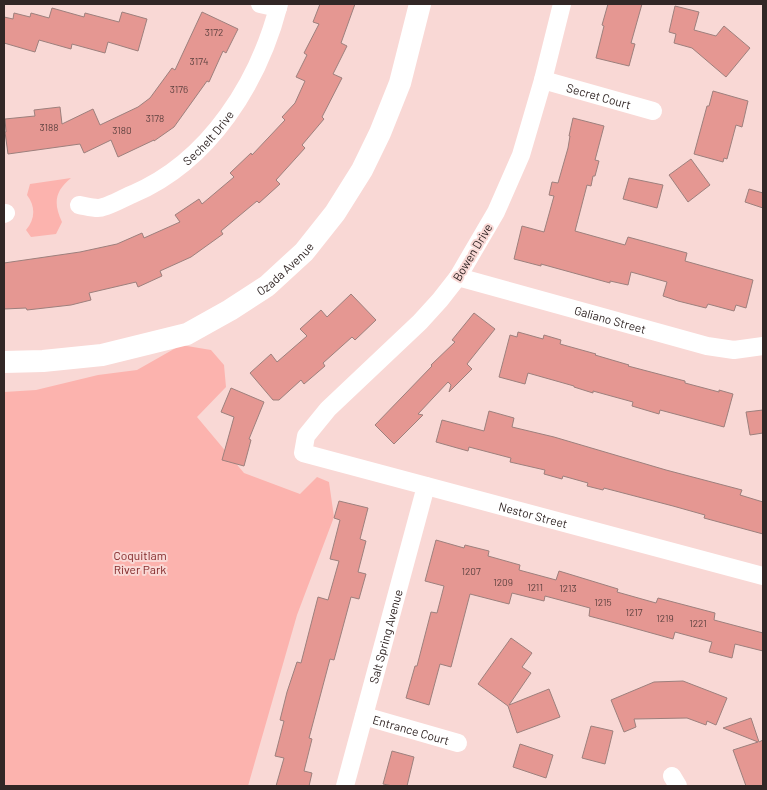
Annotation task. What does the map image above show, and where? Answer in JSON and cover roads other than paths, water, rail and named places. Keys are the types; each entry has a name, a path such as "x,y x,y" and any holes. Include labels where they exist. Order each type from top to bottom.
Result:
{"street":[{"path":"260,4 279,6"},
{"name":"Ozada Avenue","path":"4,362 43,361 102,355 187,334 230,310 267,286 304,252 335,213 362,170 380,133 400,83 420,4"},
{"name":"Bowen Drive","path":"303,453 306,436 328,409 420,322 440,300 458,277 496,212 518,163 543,80 562,4"},
{"name":"Sechelt Drive","path":"79,205 100,208 148,187 184,164 218,130 245,88 264,53 279,6"},
{"name":"Secret Court","path":"543,80 653,111"},
{"name":"Galiano Street","path":"458,277 707,346 734,350 763,346"},
{"name":"Nestor Street","path":"303,453 763,576"},
{"name":"Salt Spring Avenue","path":"345,786 426,486"},
{"name":"Entrance Court","path":"364,716 458,742"}],"park label":[{"name":"Coquitlam River Park","path":"140,562"}]}
